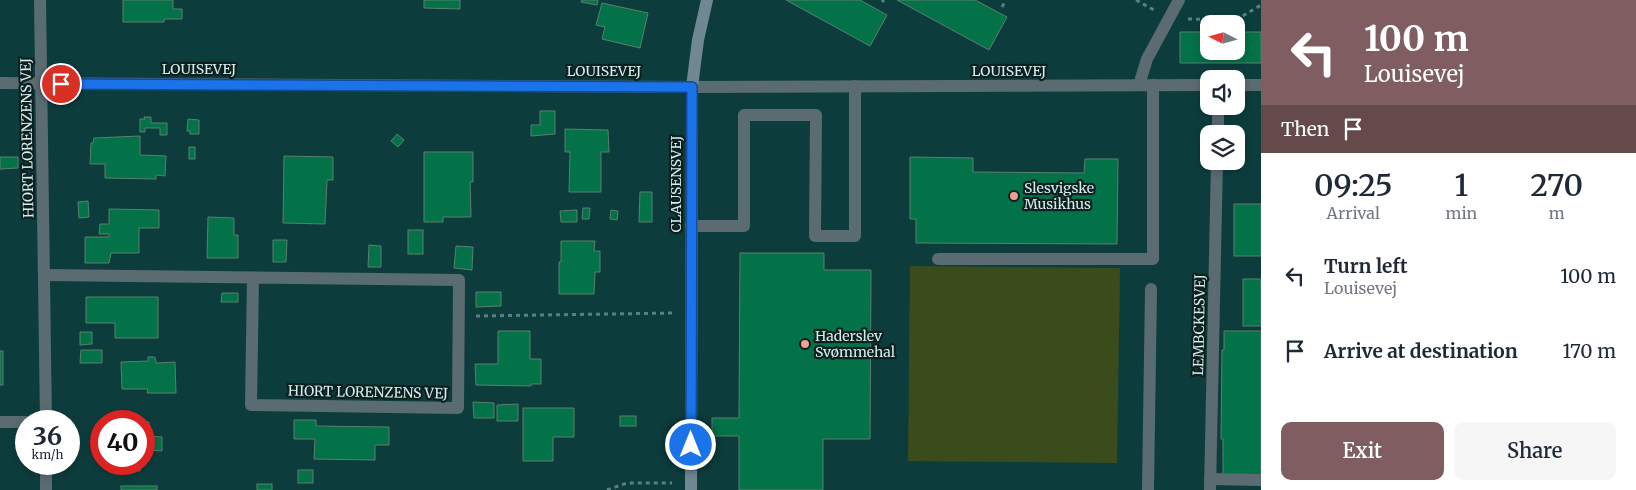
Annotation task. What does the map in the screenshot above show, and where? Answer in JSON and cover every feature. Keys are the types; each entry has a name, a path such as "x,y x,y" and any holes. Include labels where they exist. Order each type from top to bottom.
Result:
{"street":[{"name":"HIORT LORENZENS VEJ","path":"40,0 46,410"},
{"name":"CLAUSENSVEJ","path":"691,487 692,87 698,40 707,0"},
{"path":"1139,85 1147,59 1179,0"},
{"name":"LOUISEVEJ","path":"0,83 692,87 1200,85"},
{"path":"938,259 1153,259 1154,85"},
{"path":"1245,85 1261,85"},
{"path":"691,226 744,226 744,115 816,115 815,236 854,236 856,86"},
{"name":"LEMBCKESVEJ","path":"1210,485 1217,170"},
{"name":"HIORT LORENZENS VEJ","path":"45,275 459,280 458,408 251,405 253,278"},
{"path":"1148,490 1150,289"},
{"path":"0,422 15,422"},
{"path":"46,475 46,490"},
{"path":"1210,485 1261,480"}],"path":[{"path":"1002,7 1006,0"},
{"path":"1136,0 1170,18 1236,20 1261,5"},
{"path":"459,316 690,313"},
{"path":"607,490 628,483 691,487"}],"green space":[{"path":"910,266 1120,268 1117,463 908,461"}],"building":[{"path":"123,0 173,0 173,9 182,9 182,19 164,19 164,22 123,22"},
{"path":"424,0 460,0 460,9 424,8"},
{"path":"582,0 598,0 597,5 581,2"},
{"path":"786,0 860,0 887,15 870,46"},
{"path":"897,0 975,0 1007,17 989,50"},
{"path":"602,3 648,13 640,48 602,39 605,27 596,25"},
{"path":"1180,32 1200,32 1200,60 1245,60 1245,32 1261,32 1261,63 1180,63"},
{"path":"540,111 555,111 555,134 531,136 531,125 540,125"},
{"path":"144,117 151,117 151,123 167,123 167,135 160,135 160,128 145,128 145,132 140,132 140,119 145,119"},
{"path":"188,119 199,120 199,134 190,134 190,131 187,131"},
{"path":"565,129 608,130 609,152 601,152 601,192 569,192 570,152 565,152"},
{"path":"397,134 404,140 398,147 391,141"},
{"path":"140,136 140,155 166,156 165,176 156,175 156,179 105,178 105,164 90,164 91,143 93,143 94,138"},
{"path":"189,147 195,147 195,159 189,159"},
{"path":"424,152 473,152 473,182 470,182 471,217 443,217 443,222 424,222"},
{"path":"284,156 333,157 333,180 327,180 325,224 283,223"},
{"path":"0,157 18,157 18,168 0,169"},
{"name":"Slesvigske Musikhus","path":"910,157 973,158 973,172 1084,173 1085,159 1118,159 1117,244 916,243 916,219 910,219"},
{"path":"640,192 652,192 652,222 639,222"},
{"path":"88,201 89,217 79,218 78,202"},
{"path":"1234,204 1261,204 1261,256 1234,256"},
{"path":"583,208 590,208 589,219 582,219"},
{"path":"109,209 159,210 159,228 139,228 139,253 111,253 109,263 85,263 85,237 109,237 109,234 99,234 100,224 109,224"},
{"path":"577,210 577,222 561,222 560,211"},
{"path":"611,210 618,211 617,220 610,219"},
{"path":"208,217 234,218 234,235 238,235 238,258 207,258"},
{"path":"408,230 423,230 423,254 408,254"},
{"path":"273,240 287,240 286,262 273,262"},
{"path":"561,241 595,241 594,251 600,251 600,272 595,272 594,294 559,294"},
{"path":"369,245 381,246 381,267 368,267"},
{"path":"456,246 473,247 472,270 454,268"},
{"name":"Haderslev Svømmehal","path":"740,253 824,253 824,270 871,270 870,439 823,439 823,490 739,490 739,436 712,436 712,418 739,418"},
{"path":"1243,279 1261,279 1261,326 1243,326"},
{"path":"476,292 501,292 501,306 476,307"},
{"path":"222,293 238,293 238,302 221,302"},
{"path":"86,297 158,297 158,338 115,338 115,323 86,323"},
{"path":"498,331 530,331 530,359 541,359 541,384 531,384 531,386 476,385 475,364 498,364"},
{"path":"1224,331 1261,331 1261,475 1223,475 1223,439 1221,439"},
{"path":"80,332 92,332 92,344 80,345"},
{"path":"81,350 102,350 102,363 80,363"},
{"path":"0,351 3,351 3,385 0,385"},
{"path":"148,357 155,357 156,363 175,362 176,393 147,393 148,389 122,389 121,362 148,361"},
{"path":"473,402 494,403 494,418 474,418"},
{"path":"518,404 518,421 497,421 497,405"},
{"path":"523,408 574,408 574,437 553,437 553,461 523,461"},
{"path":"620,416 636,416 636,426 620,426"},
{"path":"294,420 316,420 316,426 389,427 389,445 375,445 375,460 314,459 315,439 294,439"},
{"path":"155,436 162,437 162,451 155,450"},
{"path":"298,470 313,470 313,483 298,483"},
{"path":"257,484 272,484 272,490 257,490"},
{"path":"121,486 157,486 157,490 121,490"}],"place":[{"name":"Slesvigske Musikhus","path":"1014,196"},
{"name":"Haderslev Svømmehal","path":"805,344"}],"route":[{"path":"61,84 692,87 691,445"}]}
